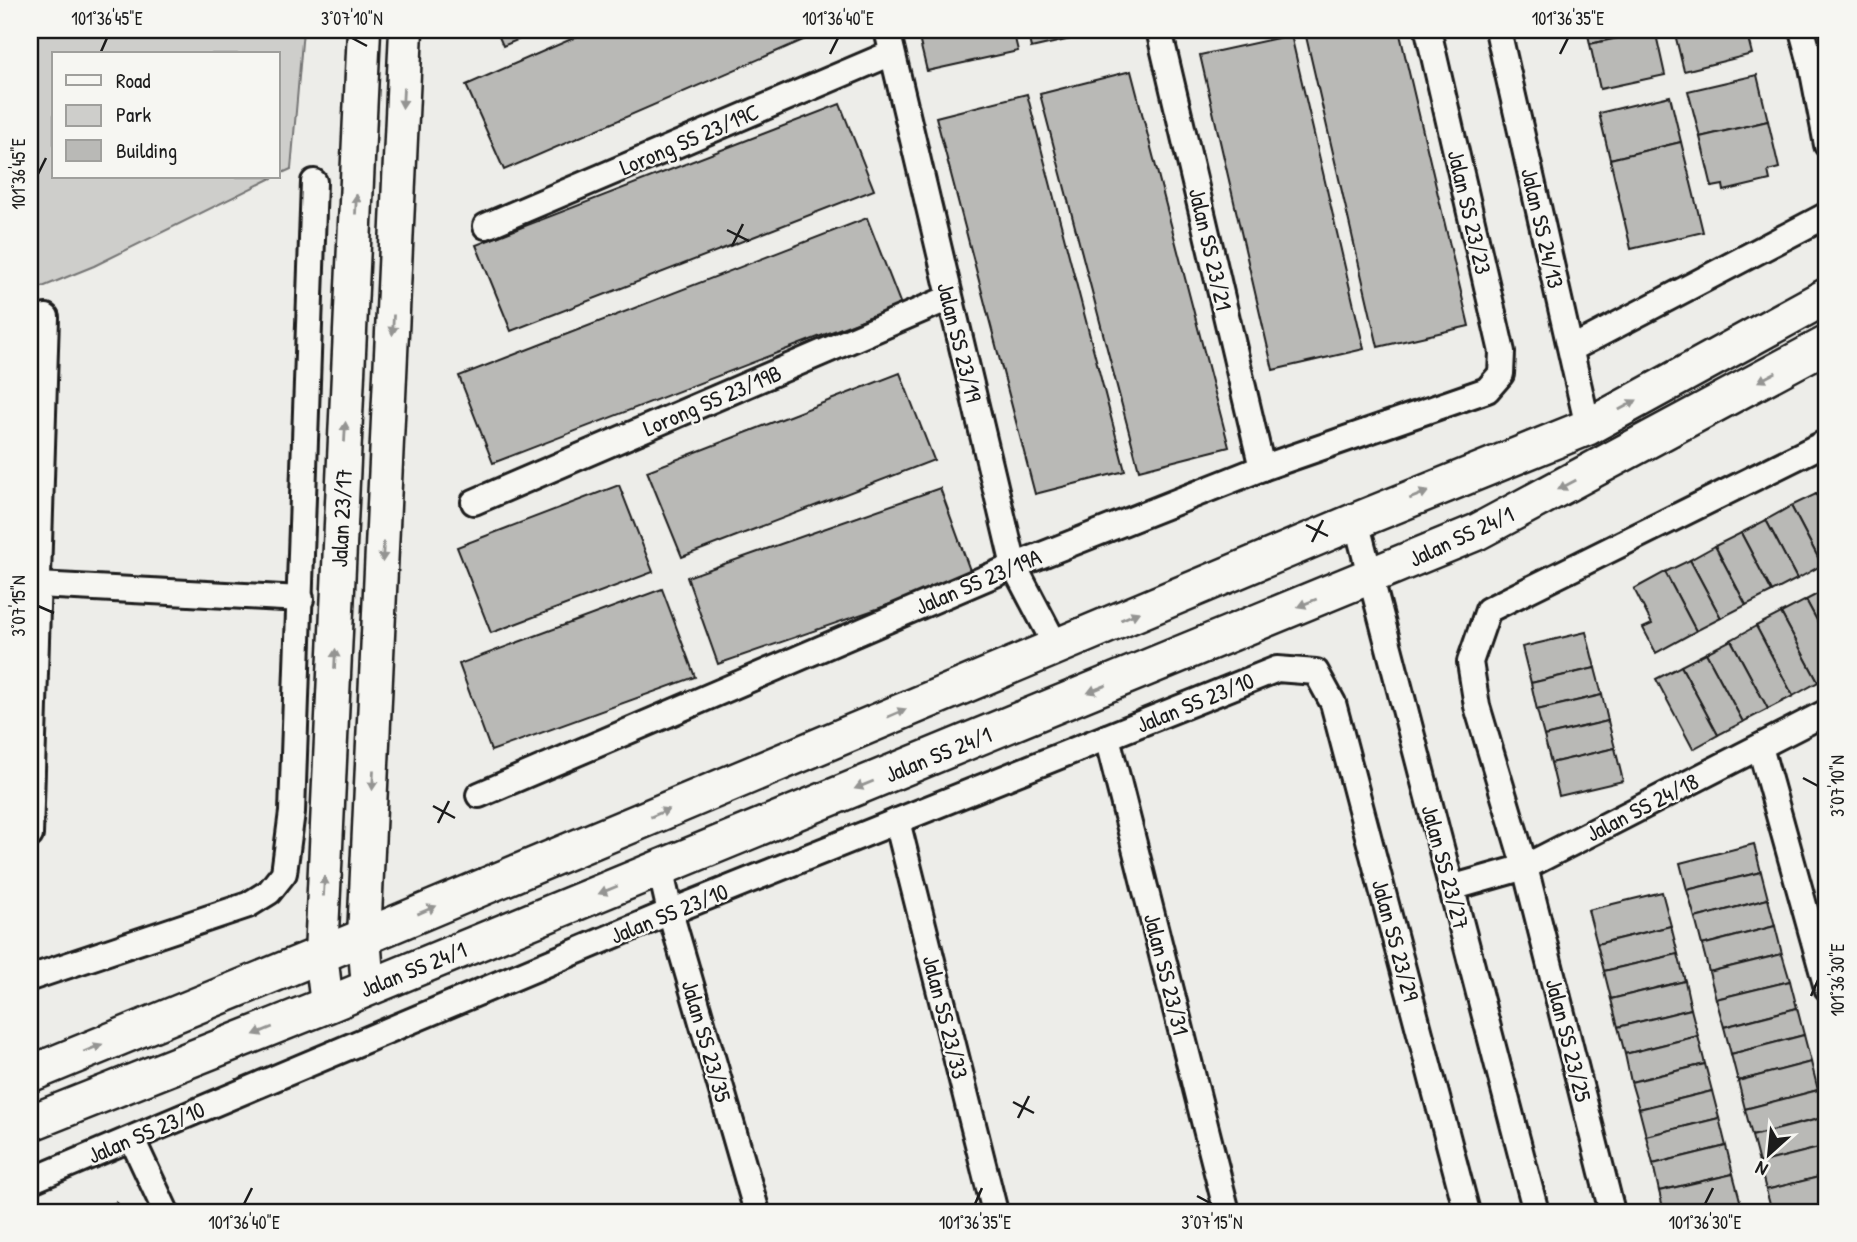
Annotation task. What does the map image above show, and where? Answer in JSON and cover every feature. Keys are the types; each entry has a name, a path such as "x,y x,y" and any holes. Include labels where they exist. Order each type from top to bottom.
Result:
{"main road":[{"path":"30,1074 365,937 1356,521 1588,427 1827,296"},
{"name":"Jalan SS 24/1","path":"30,1123 327,1005 1477,532 1827,344"}],"street":[{"name":"Jalan 23/17","path":"327,1005 321,954 364,30"},
{"name":"Jalan 23/17","path":"368,988 365,937 406,30"},
{"name":"Jalan SS 23/21","path":"1159,30 1262,468"},
{"name":"Jalan SS 23/23","path":"1428,30 1502,352 1501,374 1487,390"},
{"name":"Jalan SS 24/13","path":"1498,30 1588,427"},
{"path":"1802,30 1827,145"},
{"name":"Lorong SS 23/19C","path":"486,226 889,41"},
{"name":"Jalan SS 23/19","path":"889,41 1014,565 1056,646"},
{"path":"30,978 248,905 269,892 284,873 292,812 314,182"},
{"path":"1571,349 1827,215"},
{"name":"Lorong SS 23/19B","path":"474,502 949,298"},
{"path":"30,835 36,570 46,317"},
{"name":"Jalan SS 23/19A","path":"479,795 1014,565 1262,468 1487,390"},
{"path":"1525,867 1477,706 1470,662 1488,610 1827,442"},
{"name":"Jalan SS 23/27","path":"1356,521 1536,1212"},
{"path":"36,570 301,599"},
{"name":"Jalan SS 23/10","path":"30,1181 670,912 1278,669 1315,672"},
{"name":"Jalan SS 23/29","path":"1315,672 1333,703 1467,1212"},
{"name":"Jalan SS 24/18","path":"1451,888 1525,867 1827,712"},
{"name":"Jalan SS 23/31","path":"1107,737 1227,1212"},
{"path":"1760,747 1827,988"},
{"name":"Jalan SS 23/33","path":"897,821 995,1212"},
{"name":"Jalan SS 23/25","path":"1525,867 1612,1212"},
{"name":"Jalan SS 23/35","path":"660,868 670,912 757,1212"},
{"path":"132,1139 166,1212"}],"green space":[{"path":"30,30 303,30 291,169 280,174 280,52 52,52 52,178 272,178 94,266 30,292"}],"building":[{"path":"496,30 541,30 503,46"},
{"path":"592,30 826,30 504,170 466,85"},
{"path":"917,30 1013,30 1018,51 927,71"},
{"path":"1027,30 1110,30 1031,48"},
{"path":"1399,30 1469,326 1378,347 1305,32"},
{"path":"1587,30 1655,30 1590,44"},
{"path":"1655,30 1665,75 1600,89 1590,44"},
{"path":"1674,30 1746,30 1752,54 1684,71"},
{"path":"1291,35 1364,349 1273,370 1200,55"},
{"path":"1131,71 1229,447 1139,470 1040,94"},
{"path":"1757,75 1768,121 1700,137 1688,91"},
{"path":"1027,94 1125,471 1035,494 936,117"},
{"path":"1670,96 1681,142 1610,159 1599,113"},
{"path":"840,104 874,190 511,331 476,245"},
{"path":"1768,121 1779,168 1768,171 1770,180 1724,191 1723,185 1712,187 1700,137"},
{"path":"1681,142 1703,232 1631,249 1610,159"},
{"path":"867,218 901,305 493,463 459,376"},
{"path":"900,373 934,460 682,557 647,471"},
{"path":"619,485 653,572 491,633 457,547"},
{"path":"940,488 972,576 718,664 687,577"},
{"path":"1827,488 1827,515 1816,494"},
{"path":"1816,494 1827,515 1827,563 1822,565 1791,506"},
{"path":"1791,506 1822,565 1797,579 1766,520"},
{"path":"1766,520 1797,579 1772,592 1741,533"},
{"path":"1741,533 1772,592 1746,605 1715,546"},
{"path":"1715,546 1746,605 1721,618 1690,560"},
{"path":"1690,560 1721,618 1696,631 1665,572"},
{"path":"1665,572 1696,631 1656,653 1643,628 1652,624 1634,589"},
{"path":"662,589 695,677 491,751 459,664"},
{"path":"1827,589 1827,639 1806,600"},
{"path":"1806,600 1827,639 1827,678 1818,682 1781,613"},
{"path":"1781,613 1818,682 1793,696 1756,626"},
{"path":"1756,626 1793,696 1768,709 1731,640"},
{"path":"1586,632 1595,668 1531,683 1522,647"},
{"path":"1731,640 1768,709 1743,722 1706,653"},
{"path":"1706,653 1743,722 1718,735 1681,666"},
{"path":"1681,666 1718,735 1693,749 1656,679"},
{"path":"1595,668 1602,695 1537,710 1531,683"},
{"path":"1602,695 1608,721 1544,736 1537,710"},
{"path":"1608,721 1615,748 1551,763 1544,736"},
{"path":"1615,748 1623,781 1559,796 1551,763"},
{"path":"1754,844 1761,872 1687,890 1680,863"},
{"path":"1761,872 1768,899 1695,918 1687,890"},
{"path":"1662,892 1671,926 1597,944 1588,910"},
{"path":"1768,899 1775,926 1702,945 1695,918"},
{"path":"1671,926 1678,954 1604,971 1597,944"},
{"path":"1775,926 1782,954 1709,972 1702,945"},
{"path":"1678,954 1685,981 1611,999 1604,971"},
{"path":"1782,954 1790,981 1716,999 1709,972"},
{"path":"1685,981 1691,1009 1618,1027 1611,999"},
{"path":"1790,981 1797,1008 1724,1027 1716,999"},
{"path":"1797,1008 1804,1035 1731,1054 1724,1027"},
{"path":"1691,1009 1698,1036 1625,1054 1618,1027"},
{"path":"1804,1035 1811,1062 1738,1081 1731,1054"},
{"path":"1698,1036 1705,1064 1631,1082 1625,1054"},
{"path":"1811,1062 1818,1090 1745,1109 1738,1081"},
{"path":"1705,1064 1712,1091 1639,1109 1631,1082"},
{"path":"1818,1090 1826,1117 1752,1136 1745,1109"},
{"path":"1712,1091 1719,1118 1646,1136 1639,1109"},
{"path":"1826,1117 1827,1146 1759,1163 1752,1136"},
{"path":"1719,1118 1726,1146 1653,1164 1646,1136"},
{"path":"1726,1146 1733,1174 1659,1191 1653,1164"},
{"path":"1827,1146 1827,1175 1766,1190 1759,1163"},
{"path":"1733,1174 1741,1204 1706,1212 1664,1212 1659,1191"},
{"path":"1827,1175 1827,1204 1794,1212 1772,1212 1766,1190"},
{"path":"117,1202 121,1212 94,1212"},
{"path":"1827,1204 1827,1212 1794,1212"}]}
